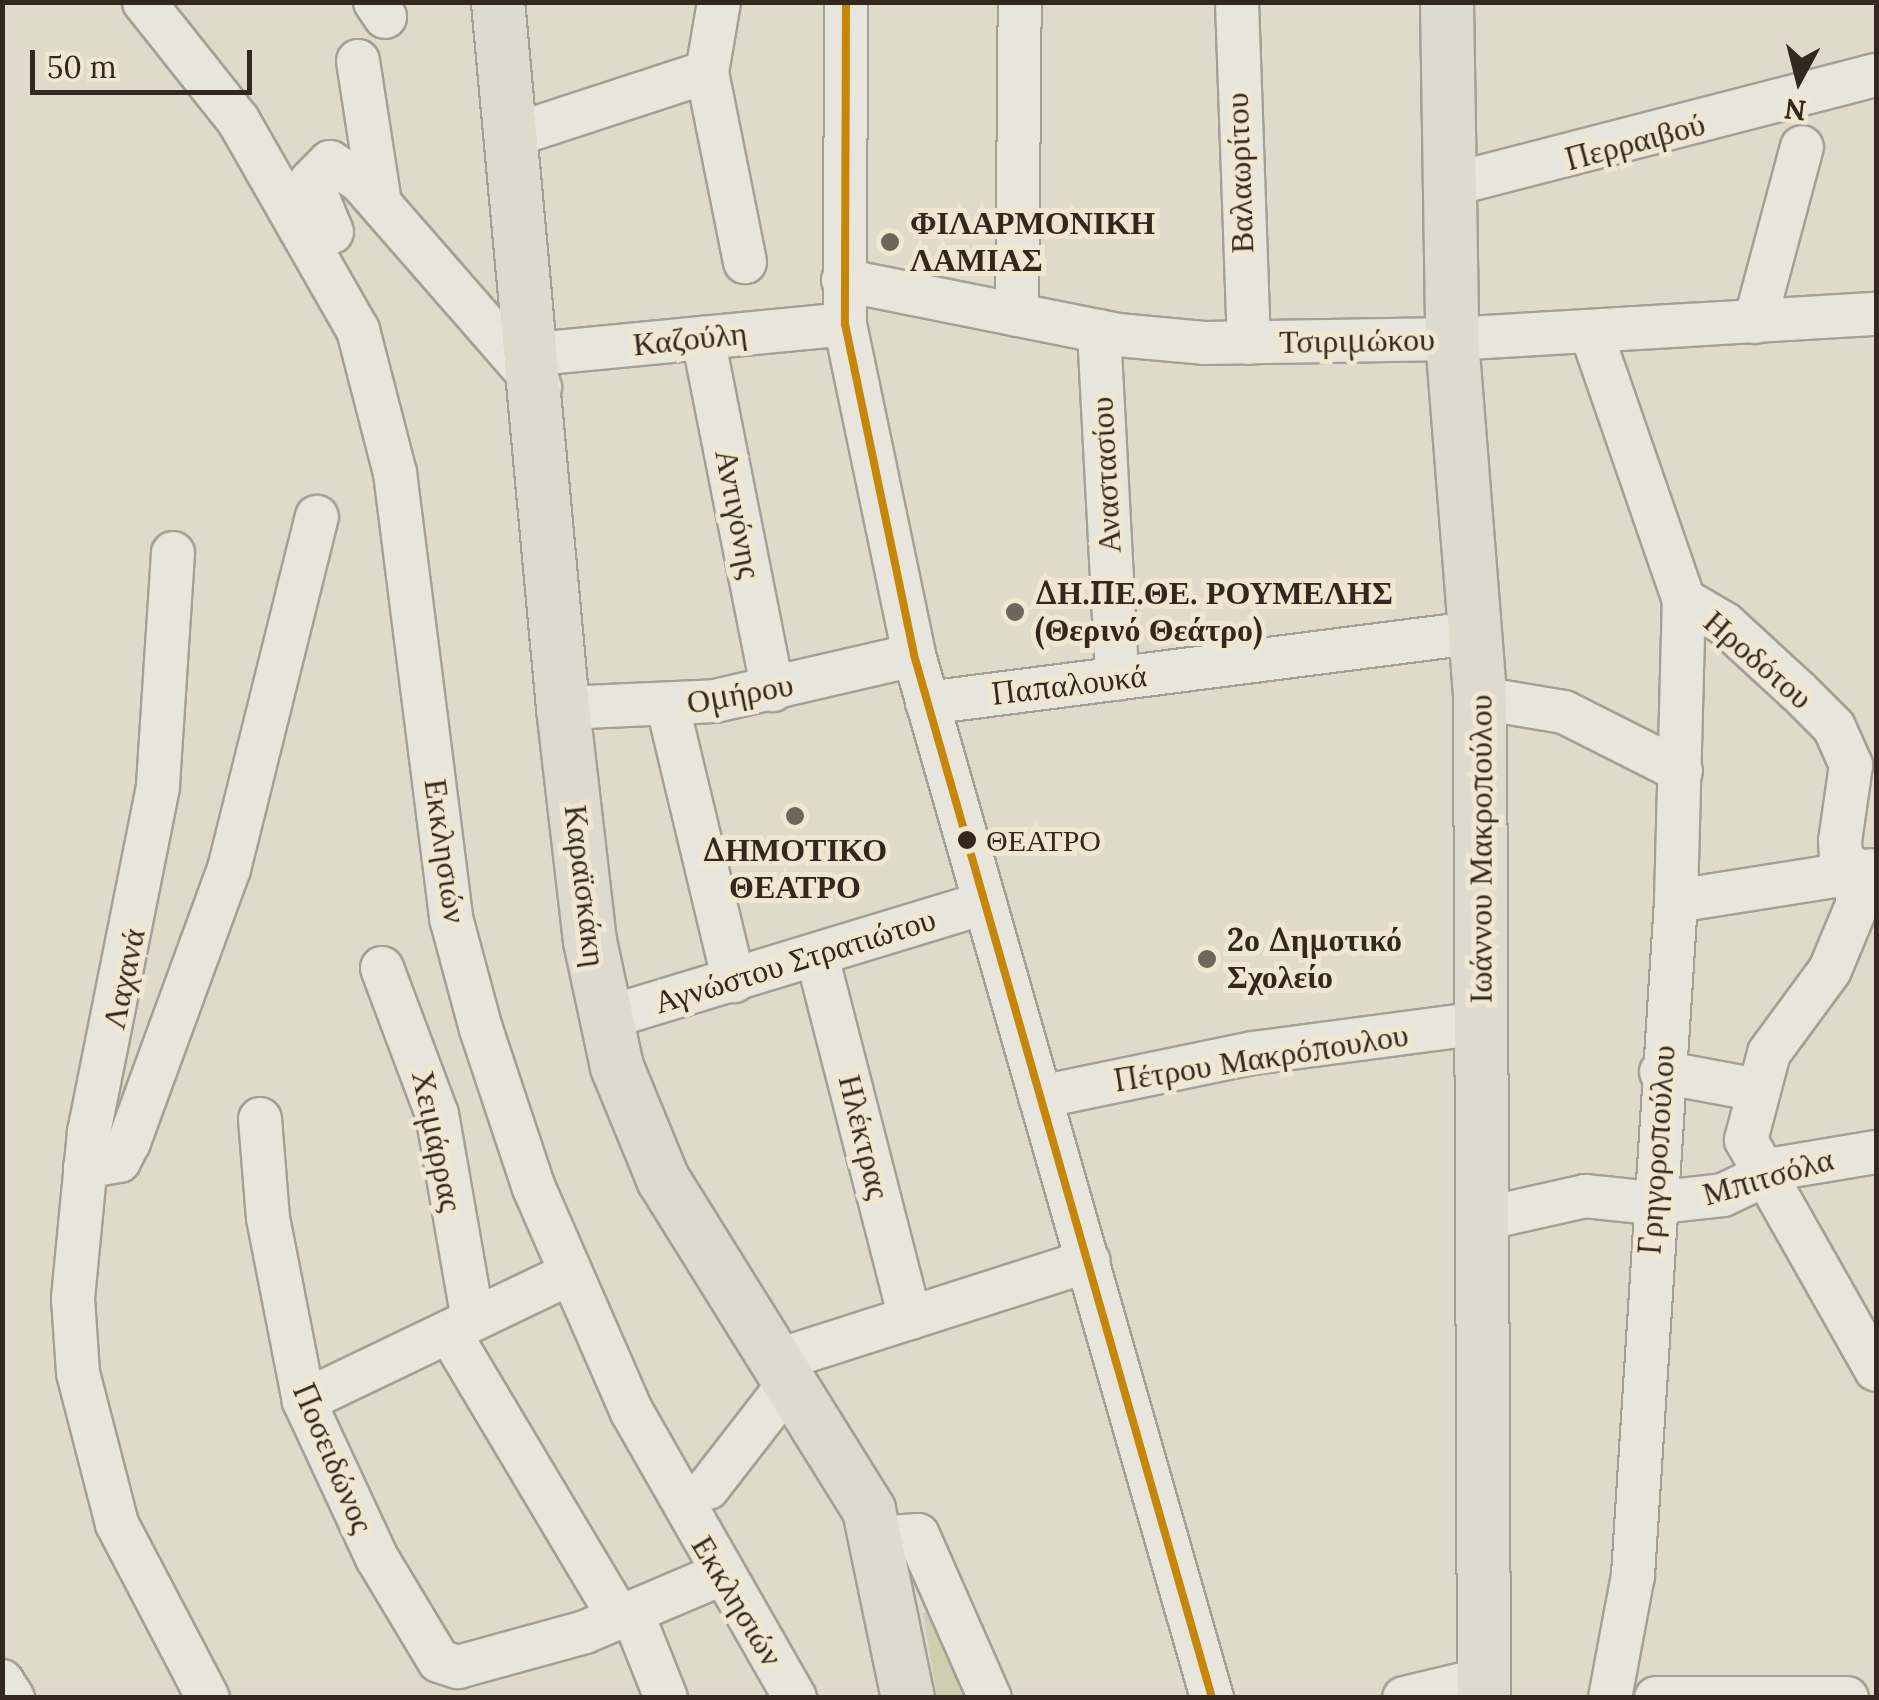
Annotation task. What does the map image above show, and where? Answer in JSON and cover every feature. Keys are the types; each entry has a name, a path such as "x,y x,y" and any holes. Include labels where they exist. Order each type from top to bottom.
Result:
{"main road":[{"name":"Καραϊσκάκη","path":"498,2 538,370 563,708 606,1018 643,1141 854,1479 877,1538 908,1698"},
{"name":"Ιωάννου Μακροπούλου","path":"1448,2 1452,340 1480,698 1484,1688"}],"street":[{"name":"Εκκλησιών","path":"144,2 238,120 350,310 407,544 451,918 569,1274 719,1575 794,1698"},
{"path":"719,2 708,72 745,262"},
{"path":"846,2 845,324 914,654 1212,1698"},
{"path":"1018,315 1020,2"},
{"name":"Βαλαωρίτου","path":"1236,2 1249,343"},
{"path":"358,61 380,203"},
{"path":"510,136 708,72"},
{"name":"Περραιβού","path":"1450,186 1876,75"},
{"path":"1754,322 1802,147"},
{"path":"350,310 314,170 336,164 380,203 538,370"},
{"name":"Τσιριμώκου","path":"843,280 1099,332 1249,343 1452,340 1876,314"},
{"name":"Καζούλη","path":"538,370 703,338 845,324"},
{"name":"Αναστασίου","path":"1099,332 1117,678"},
{"name":"Ηροδότου","path":"1591,332 1684,600 1725,624 1834,727 1851,765 1841,860 1867,870"},
{"name":"Αντιγόνης","path":"703,338 773,690"},
{"path":"85,1167 124,1151 228,868 317,516"},
{"name":"Λαχανά","path":"173,553 158,787 85,1167 73,1299 85,1403 117,1524 208,1698"},
{"name":"Γρηγοροπούλου","path":"1610,1698 1634,1575 1652,1202 1676,901 1684,600"},
{"name":"Παπαλουκά","path":"927,703 1448,636"},
{"name":"Ομήρου","path":"563,708 668,706 773,690 914,654"},
{"path":"1480,698 1564,712 1681,771"},
{"path":"668,706 734,981"},
{"path":"1676,901 1867,870 1846,940 1754,1088 1746,1140 1762,1176 1876,1370"},
{"name":"Αγνώστου Στρατιώτου","path":"606,1018 984,902"},
{"name":"Ηλέκτρας","path":"817,956 910,1318"},
{"name":"Χειμάρρας","path":"382,968 437,1114 461,1326 626,1617 666,1698"},
{"name":"Πέτρου Μακρόπουλου","path":"1040,1096 1254,1053 1482,1024"},
{"path":"1661,1072 1754,1088"},
{"name":"Ποσειδώνος","path":"260,1119 271,1234 304,1401 377,1558 439,1661 482,1662 626,1617"},
{"name":"Μπιτσόλα","path":"1483,1219 1585,1196 1652,1202 1723,1195 1762,1176 1876,1152"},
{"path":"708,1488 784,1371 910,1318 1089,1261"},
{"path":"304,1401 569,1274"},
{"path":"877,1538 918,1535 990,1698"},
{"path":"626,1617 719,1575"},
{"path":"2,1681 13,1698"},
{"path":"1404,1698 1484,1688"},
{"path":"1656,1698 1847,1698"}],"green space":[{"path":"935,1610 972,1697 937,1697 923,1613"}],"transit line":[{"path":"846,2 845,324 914,655 1212,1698"}],"place":[{"name":"ΦΙΛΑΡΜΟΝΙΚΗ ΛΑΜΙΑΣ","path":"890,242"},
{"name":"ΔΗ.ΠΕ.ΘΕ. ΡΟΥΜΕΛΗΣ (Θερινό Θεάτρο)","path":"1015,612"},
{"name":"ΔΗΜΟΤΙΚΟ ΘΕΑΤΡΟ","path":"795,816"},
{"name":"ΘΕΑΤΡΟ","path":"967,840"},
{"name":"2ο Δημοτικό Σχολείο","path":"1207,959"}]}
